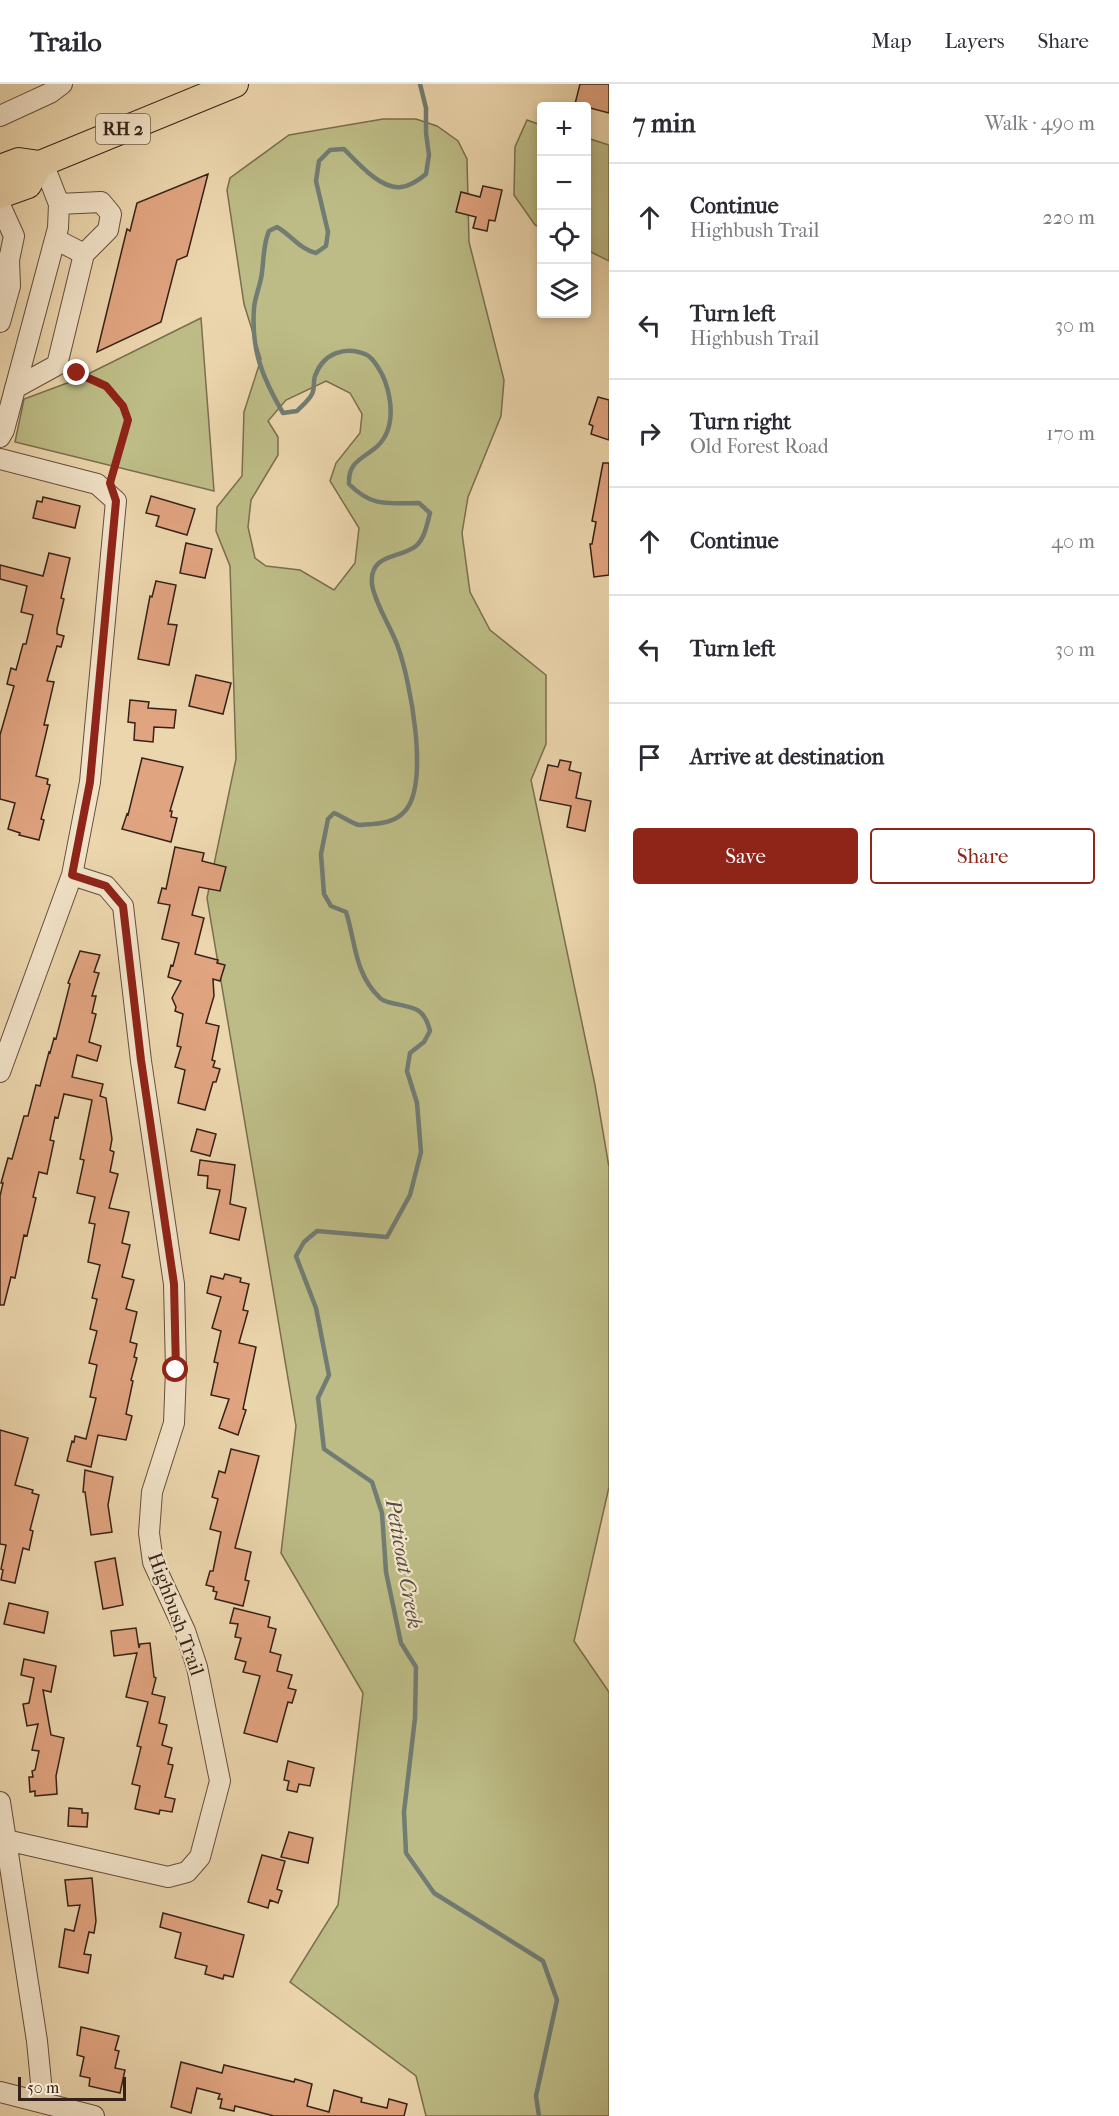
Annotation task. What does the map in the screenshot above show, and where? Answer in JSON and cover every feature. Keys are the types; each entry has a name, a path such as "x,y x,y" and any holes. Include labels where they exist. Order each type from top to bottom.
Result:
{"main road":[{"name":"RH 2","path":"0,168 19,161 42,163 236,84"},
{"path":"0,195 28,185 42,163"}],"street":[{"path":"0,116 55,87"},
{"path":"0,437 4,430 58,228 59,204 42,163"},
{"path":"15,388 57,365 84,254 108,230 111,214 101,202 59,204"},
{"path":"0,205 14,236 5,261 10,286 0,322"},
{"path":"55,238 84,254"},
{"path":"0,459 97,484 116,501 90,782 72,875 0,1072"},
{"name":"Highbush Trail","path":"6,1840 168,1877 187,1872 200,1857 220,1780 197,1667 185,1631 153,1562 149,1533 152,1492 174,1423 176,1370 174,1284 141,1060 123,906 106,886 72,875"},
{"path":"0,1802 38,2041 43,2103"},
{"path":"0,2092 94,2116"}],"path":[{"path":"77,373 106,386 123,406 128,420 110,483 116,501"}],"shaded area":[{"path":"383,119 416,119 437,126 458,141 467,159 469,242 504,380 501,416 468,497 462,533 470,592 490,630 546,675 546,744 531,780 595,1085 609,1167 609,1487 574,1641 609,1692 609,2116 426,2116 416,2076 290,1982 338,1905 363,1693 281,1553 296,1426 207,898 236,759 230,566 216,531 217,507 242,476 244,412 261,359 244,304 227,190 230,178 289,135","holes":["326,381 350,393 362,414 360,433 336,463 330,481 359,528 355,563 334,590 300,570 266,566 255,558 248,527 251,500 278,455 278,437 268,421 286,400"]},
{"path":"527,120 537,124 537,226 514,195 515,147"},
{"path":"591,139 609,145 609,261 591,252"},
{"path":"201,318 214,491 15,442 24,399 78,379"}],"building":[{"path":"580,84 609,84 609,113 591,108 591,102 576,102"},
{"path":"208,174 187,256 177,260 161,322 97,352 127,229 130,231 137,203"},
{"path":"483,186 502,190 495,221 489,220 487,231 473,228 476,217 456,212 461,192 480,197"},
{"path":"598,397 609,400 609,440 591,434 593,426 589,424"},
{"path":"603,463 609,463 609,575 594,577 590,544 592,544 596,522 592,521"},
{"path":"151,496 195,509 187,535 156,526 159,516 146,513"},
{"path":"43,497 80,506 75,528 33,518 37,501 42,502"},
{"path":"186,543 212,549 205,578 180,573"},
{"path":"49,553 70,558 57,629 57,634 64,636 61,647 57,646 47,681 54,682 44,725 48,725 36,776 48,779 47,784 50,785 41,819 44,820 39,840 19,835 20,833 8,829 15,803 0,799 0,735 14,686 7,684 11,668 16,670 23,644 26,644 33,615 21,612 27,586 0,579 0,565 43,576"},
{"path":"156,581 176,585 168,624 177,625 169,665 138,659 150,596 152,597"},
{"path":"196,675 231,683 223,714 189,706"},
{"path":"130,700 149,702 148,708 176,710 174,728 154,727 153,742 134,740 135,723 128,722"},
{"path":"142,758 183,767 170,811 172,811 171,817 177,818 171,842 122,829 128,815"},
{"path":"560,760 571,762 569,770 581,773 576,798 591,801 585,831 567,827 571,806 540,800 548,765 558,767"},
{"path":"175,847 204,853 202,861 226,867 220,891 199,887 192,915 204,918 195,954 218,960 217,963 225,965 220,981 213,979 214,996 206,1023 219,1026 212,1060 215,1061 213,1067 220,1069 216,1082 213,1082 205,1110 178,1103 185,1070 175,1067 181,1047 177,1046 183,1014 175,1011 176,1007 172,998 181,981 168,977 179,943 162,939 170,905 158,903 162,888 166,889"},
{"path":"80,951 100,955 94,972 99,973 92,996 96,996 92,1013 96,1014 89,1042 101,1046 97,1061 77,1055 72,1077 103,1084 100,1096 106,1098 112,1139 110,1150 114,1152 110,1172 118,1174 109,1208 129,1212 122,1243 130,1245 122,1277 134,1280 126,1309 137,1312 130,1342 137,1344 134,1357 137,1358 126,1414 132,1416 126,1440 98,1435 91,1467 67,1461 75,1436 86,1439 96,1398 90,1397 97,1365 89,1363 97,1331 90,1329 97,1299 92,1298 100,1265 88,1262 95,1224 89,1223 95,1197 77,1193 84,1160 80,1159 92,1100 64,1094 58,1118 55,1117 50,1140 54,1141 47,1174 39,1172 33,1197 36,1198 27,1236 24,1235 15,1278 11,1277 4,1305 0,1305 0,1196 3,1183 1,1183 8,1158 12,1159 24,1116 28,1116 36,1085 40,1086 49,1052 54,1038 56,1039 70,984 68,983"},
{"path":"197,1129 216,1134 210,1156 191,1151"},
{"path":"200,1160 235,1165 230,1204 246,1208 239,1240 210,1233 220,1190 207,1188 208,1176 198,1175"},
{"path":"225,1274 241,1278 240,1282 249,1284 243,1310 248,1311 239,1343 256,1347 243,1409 246,1410 238,1435 219,1428 229,1399 211,1395 218,1363 214,1362 221,1331 212,1328 221,1297 207,1293 211,1276 223,1279"},
{"path":"0,1430 28,1438 15,1485 33,1490 32,1493 39,1495 30,1530 33,1531 29,1550 23,1548 15,1583 1,1580 6,1545 0,1544"},
{"path":"231,1449 259,1456 235,1548 251,1552 245,1580 249,1581 243,1606 215,1599 217,1592 213,1591 214,1587 206,1585 210,1571 213,1571 221,1532 210,1529 218,1499 212,1497 219,1471 225,1473"},
{"path":"85,1470 113,1477 108,1505 112,1532 91,1535 85,1492 83,1492"},
{"path":"115,1558 123,1605 103,1609 95,1562"},
{"path":"9,1603 48,1612 44,1633 4,1624"},
{"path":"234,1608 270,1617 268,1627 276,1629 270,1652 281,1655 277,1671 292,1675 288,1688 296,1690 292,1703 288,1702 277,1742 244,1733 260,1676 243,1672 246,1662 235,1659 241,1638 235,1637 238,1624 230,1623"},
{"path":"136,1628 139,1648 140,1644 150,1643 154,1677 156,1678 152,1694 165,1697 159,1723 167,1725 162,1745 172,1748 168,1764 173,1765 165,1797 175,1799 172,1812 160,1810 159,1814 135,1809 140,1786 132,1784 141,1747 137,1746 148,1702 126,1697 137,1653 114,1656 111,1631"},
{"path":"24,1659 56,1666 51,1692 43,1690 51,1735 64,1738 56,1776 57,1794 35,1796 35,1791 30,1792 29,1777 33,1777 32,1771 35,1770 39,1751 32,1750 38,1724 27,1726 23,1704 29,1703 34,1678 21,1675"},
{"path":"288,1761 314,1768 310,1786 299,1784 297,1792 287,1790 289,1781 284,1780"},
{"path":"69,1808 82,1809 82,1813 88,1813 87,1827 68,1826"},
{"path":"289,1832 313,1838 308,1863 281,1857"},
{"path":"262,1855 285,1861 277,1889 282,1891 278,1903 270,1900 268,1908 248,1902"},
{"path":"92,1878 96,1921 94,1933 89,1932 84,1954 91,1955 88,1973 59,1967 65,1929 74,1931 80,1905 68,1906 65,1880"},
{"path":"163,1913 244,1935 233,1977 224,1975 223,1979 205,1974 207,1966 175,1958 181,1933 160,1927"},
{"path":"81,2027 119,2036 115,2050 119,2051 115,2068 125,2070 120,2093 89,2086 90,2078 80,2076 84,2057 77,2055"},
{"path":"181,2062 222,2073 224,2065 294,2082 295,2079 312,2084 307,2106 329,2112 334,2090 362,2098 361,2102 387,2108 389,2099 407,2104 404,2116 274,2116 235,2106 234,2111 220,2108 222,2099 218,2099 220,2094 197,2088 191,2113 171,2107"}],"waterway":[{"name":"Petticoat Creek","path":"420,84 426,108 429,155 426,174 408,185 393,187 378,180 362,168 344,149 330,150 319,161 316,181 328,232 326,246 316,253 306,249 277,227 269,231 254,308 256,350 269,387 283,413 297,411 309,398 313,392 314,378 319,368 336,353 359,352 367,355 378,366 390,399 389,427 381,442 353,467 349,484 374,501 419,503 430,513 424,535 419,543 409,550 380,562 372,574 373,591 398,647 408,683 417,756 412,797 402,814 382,823 359,825 334,813 328,819 321,854 324,894 331,906 346,912 360,968 371,988 387,1002 417,1010 428,1023 430,1031 424,1042 410,1053 407,1071 417,1103 421,1152 410,1195 387,1237 317,1231 304,1242 296,1256 316,1308 329,1375 318,1398 324,1449 372,1482 382,1513 386,1572 401,1643 416,1667 415,1718 404,1812 406,1853 434,1893 543,1961 557,2000 536,2096 539,2116"}],"route":[{"path":"77,373 106,386 123,406 128,420 110,483 116,501 90,782 72,875 106,886 123,906 141,1060 174,1284 176,1370"}]}
